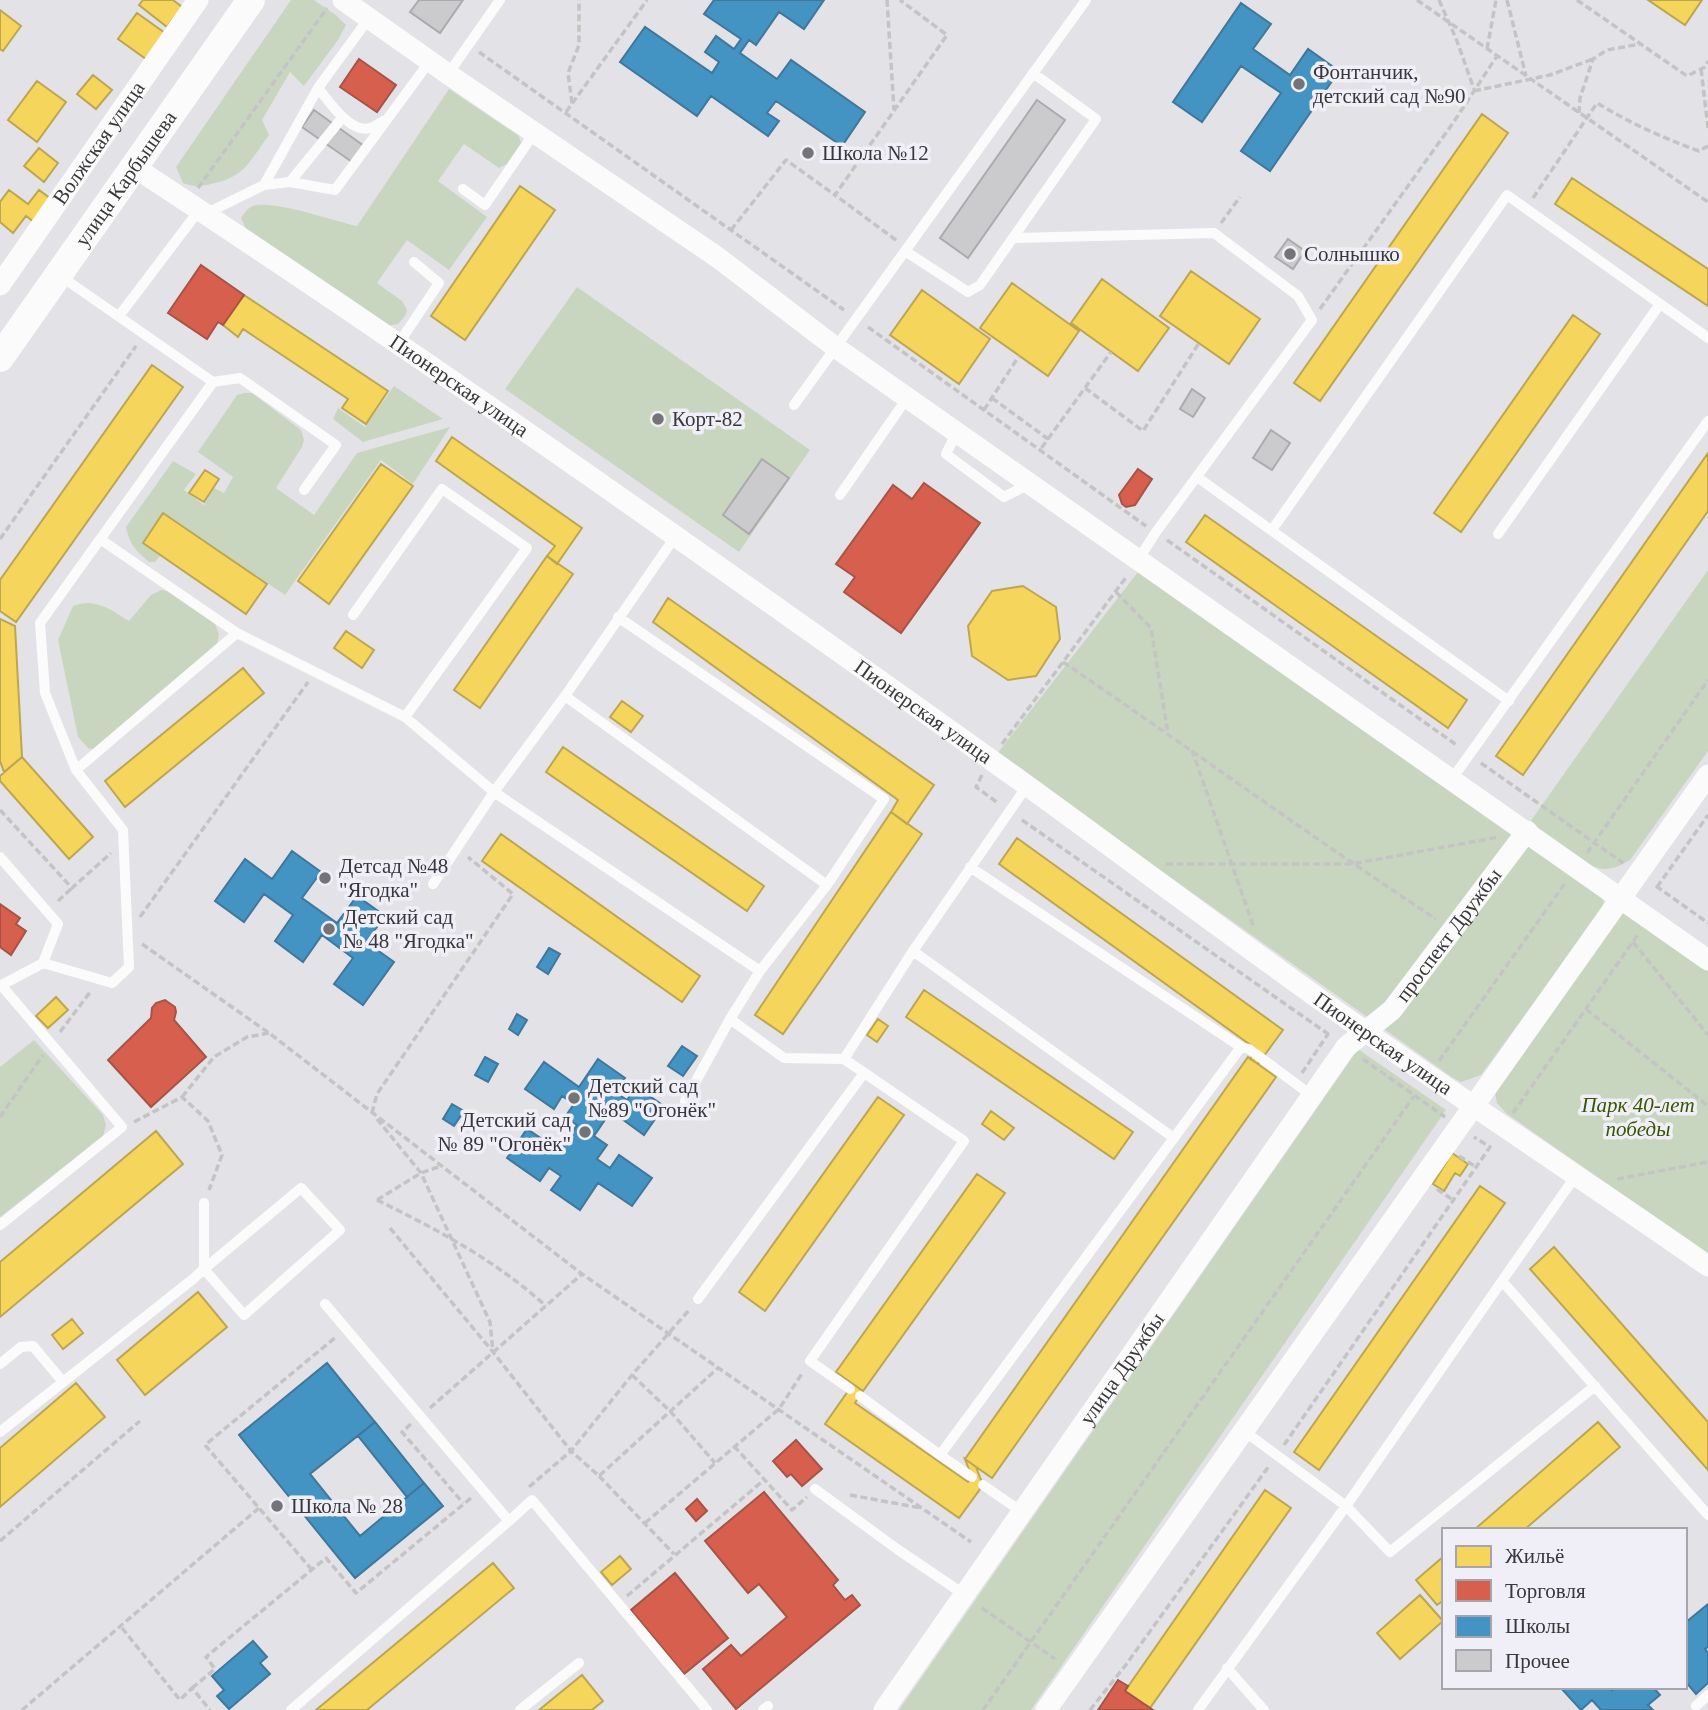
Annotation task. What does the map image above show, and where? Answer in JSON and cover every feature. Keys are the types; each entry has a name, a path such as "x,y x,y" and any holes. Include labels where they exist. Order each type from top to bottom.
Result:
{"street":[{"name":"Волжская улица","path":"0,285 198,0"},
{"name":"улица Карбышева","path":"0,358 251,0"},
{"path":"335,4 369,18 717,257 835,347 1031,483 1133,567 1452,779 1708,960"},
{"name":"Пионерская улица","path":"134,167 202,203 1027,786 1365,1032 1708,1266"},
{"path":"1046,1710 1708,775"},
{"name":"проспект Дружбы","path":"1365,1032 1392,1010 1527,831"},
{"name":"улица Дружбы","path":"884,1710 974,1602 1022,1512 1311,1095 1346,1047 1365,1032"}],"lane":[{"path":"448,74 500,0"},
{"path":"794,405 1086,0"},
{"path":"264,185 318,88 369,18"},
{"path":"119,316 202,203 264,185 290,182 335,190 430,61"},
{"path":"906,250 968,292 980,285 1096,120 1033,73"},
{"path":"318,88 342,118 358,128 369,129 391,117"},
{"path":"290,182 342,118"},
{"path":"463,190 485,205 535,132"},
{"path":"1272,530 1507,195 1708,338"},
{"path":"1013,238 1214,233 1298,296 1312,320 1133,567"},
{"path":"399,343 439,283 414,262"},
{"path":"59,274 213,382 240,379 336,445 304,489"},
{"path":"1498,534 1660,304"},
{"path":"43,963 112,983 129,967 122,830 76,770 45,693 40,624 213,382"},
{"path":"840,495 907,398"},
{"path":"1452,779 1708,421"},
{"path":"1197,477 1509,701"},
{"path":"353,615 442,489 527,548 405,716"},
{"path":"433,884 494,792 565,696 675,537"},
{"path":"100,539 237,633 405,716 494,792 760,971"},
{"path":"618,617 884,799 827,885 760,971 685,1101"},
{"path":"76,770 237,633"},
{"path":"565,696 827,885"},
{"path":"844,1059 913,951 1027,786"},
{"path":"0,857 58,924 43,963 1,985 122,1127 0,1225"},
{"path":"970,867 1241,1047 1249,1049 1311,1095"},
{"path":"913,951 1174,1138"},
{"path":"730,1019 784,1058 844,1059 964,1140 810,1361 850,1388"},
{"path":"940,1455 1241,1047"},
{"path":"698,1299 864,1073"},
{"path":"1198,1710 1346,1506 1502,1280 1584,1179"},
{"path":"0,1432 204,1269 301,1188 340,1230 244,1315 204,1269 204,1203"},
{"path":"1502,1280 1708,1515"},
{"path":"325,1304 509,1521"},
{"path":"0,1364 21,1347 33,1346 63,1382"},
{"path":"1244,1431 1346,1506 1390,1552 1595,1386"},
{"path":"860,1396 972,1477"},
{"path":"983,1485 1022,1512"},
{"path":"815,1489 974,1602"},
{"path":"291,1710 532,1500 707,1710"},
{"path":"520,1710 579,1663"},
{"path":"1227,1668 1264,1710"},
{"path":"1696,1706 1708,1695"}],"path":[{"path":"572,103 568,73 579,45 579,0"},
{"path":"566,112 647,0"},
{"path":"887,0 894,111"},
{"path":"835,195 947,35 900,0"},
{"path":"1417,0 1708,202"},
{"path":"1439,0 1474,91"},
{"path":"1487,49 1496,0"},
{"path":"1507,0 1526,76"},
{"path":"1577,0 1687,76 1701,69 1708,61"},
{"path":"202,203 335,4"},
{"path":"1474,91 1531,79 1593,59 1607,50 1640,44"},
{"path":"469,45 1626,866"},
{"path":"1312,320 1497,56"},
{"path":"1579,113 1580,98 1593,59"},
{"path":"1701,69 1708,128"},
{"path":"1527,209 1585,117 1597,103 1630,123 1669,140 1699,151 1708,146"},
{"path":"731,230 786,160 906,250"},
{"path":"1214,233 1240,197"},
{"path":"1085,388 1143,431 1199,343"},
{"path":"0,539 137,344"},
{"path":"1040,450 1111,352"},
{"path":"984,410 1019,356"},
{"path":"992,398 1048,439"},
{"path":"996,752 1133,567"},
{"path":"1116,592 1151,628 1168,733"},
{"path":"1063,662 1352,864 1451,929"},
{"path":"315,672 128,935 269,1033 582,1275 971,1542"},
{"path":"1429,1075 1708,680"},
{"path":"1192,750 1265,959"},
{"path":"987,768 975,787 1490,1147 1276,1456 1125,1666 1090,1710"},
{"path":"0,810 72,888"},
{"path":"1657,887 1708,815"},
{"path":"1702,823 1708,828"},
{"path":"1133,864 1352,864 1527,831"},
{"path":"47,911 122,842"},
{"path":"371,1113 377,1094 513,894 456,848"},
{"path":"1651,883 1708,923"},
{"path":"1688,917 1689,909"},
{"path":"1510,1117 1646,923"},
{"path":"1633,942 1708,1035"},
{"path":"0,1116 99,979"},
{"path":"1586,1009 1708,1106"},
{"path":"122,1127 182,1097 214,1057 247,1037 269,1033"},
{"path":"983,1710 1415,1095"},
{"path":"182,1097 208,1121 222,1155 204,1203"},
{"path":"371,1113 421,1173 490,1321 493,1352"},
{"path":"1451,1151 1476,1167"},
{"path":"1584,1179 1708,1162"},
{"path":"441,1166 421,1173 377,1200 449,1235 523,1285 545,1306"},
{"path":"1429,1184 1453,1200"},
{"path":"390,1228 493,1352 570,1451 599,1476 674,1554"},
{"path":"463,1503 402,1432 582,1275"},
{"path":"121,1627 180,1700 215,1669 205,1657 326,1558 356,1594 471,1498 490,1520 570,1451 698,1299"},
{"path":"312,1570 205,1445 346,1329"},
{"path":"645,1523 779,1409 810,1361"},
{"path":"599,1476 718,1367"},
{"path":"632,1375 670,1411 715,1463"},
{"path":"0,1541 140,1421"},
{"path":"618,1603 764,1480"},
{"path":"22,1710 259,1508"},
{"path":"974,1602 1055,1659"},
{"path":"192,1688 210,1710"}],"green space":[{"path":"291,0 314,0 336,15 346,25 338,40 304,86 290,72 262,120 269,135 239,173 211,184 197,186 183,183 176,167"},
{"path":"449,89 519,136 521,143 507,164 499,168 464,144 438,181 487,217 449,270 407,240 377,283 402,301 407,310 398,324 388,326 246,229 241,218 251,207 262,205 288,208 357,226"},
{"name":"Корт-82","path":"577,287 810,450 739,552 505,389"},
{"path":"394,386 443,419 363,442 333,419 338,408 365,427"},
{"path":"252,393 301,430 304,440 302,447 276,488 314,515 357,453 450,427 413,484 381,460 285,595 163,512 142,543 160,556 155,562 149,562 134,547 126,527 173,461 196,474 184,490 204,505 214,488 224,493 233,477 198,452 237,395"},
{"path":"1141,568 1600,894 1604,902 1601,911 1481,1075 1461,1082 1453,1078 997,754"},
{"path":"1708,570 1708,751 1630,860 1611,868 1596,867 1576,857 1530,822"},
{"path":"161,590 169,591 215,624 219,634 217,646 93,749 88,748 78,737 58,640 73,606 96,604 129,621 151,595"},
{"name":"Парк 40-лет победы","path":"1621,910 1708,971 1708,1255 1506,1113 1497,1103 1495,1092"},
{"path":"34,1040 103,1115 106,1125 103,1136 0,1217 0,1067"},
{"path":"1358,1049 1446,1110 1031,1710 899,1710"}],"building: Жильё":[{"path":"143,0 173,0 182,7 167,27 139,5"},
{"path":"1648,0 1702,0 1685,25"},
{"path":"0,10 21,26 3,51 0,49"},
{"path":"137,13 165,33 146,59 118,39"},
{"path":"93,75 112,90 96,109 77,94"},
{"path":"37,81 66,102 37,142 8,120"},
{"path":"1482,114 1508,133 1320,401 1294,383"},
{"path":"39,148 58,163 44,182 24,166"},
{"path":"1572,178 1708,269 1708,306 1555,204"},
{"path":"520,186 555,210 465,340 431,316"},
{"path":"9,190 28,204 39,190 51,199 34,222 26,216 13,233 0,222 0,202"},
{"path":"1191,271 1260,319 1229,364 1160,316"},
{"path":"1102,279 1169,328 1138,371 1071,323"},
{"path":"1012,283 1079,331 1048,376 980,328"},
{"path":"922,290 990,339 959,384 890,335"},
{"path":"244,295 388,391 366,424 342,408 348,399 243,329 238,337 223,325"},
{"path":"1573,315 1600,334 1461,532 1434,513"},
{"path":"152,365 183,387 16,622 0,611 0,580"},
{"path":"452,437 582,528 557,564 547,556 555,546 436,461"},
{"path":"1708,453 1708,511 1523,775 1496,756"},
{"path":"381,464 413,486 329,604 298,581"},
{"path":"205,470 219,479 204,502 189,493"},
{"path":"163,513 267,584 246,614 143,543"},
{"path":"1205,515 1467,700 1448,728 1186,542"},
{"path":"547,556 573,574 480,708 454,690"},
{"path":"1023,586 1056,607 1060,639 1036,676 1008,680 972,656 968,626 992,591"},
{"path":"668,598 934,785 907,824 891,812 898,800 653,622"},
{"path":"0,619 15,626 22,757 4,772 0,761"},
{"path":"346,631 374,650 362,668 334,648"},
{"path":"243,668 264,693 125,807 105,781"},
{"path":"622,701 643,716 631,732 610,717"},
{"path":"563,747 764,886 747,911 546,772"},
{"path":"22,757 93,837 69,859 0,781 0,776"},
{"path":"891,812 922,834 783,1034 755,1015"},
{"path":"501,834 700,976 682,1002 482,861"},
{"path":"1017,838 1283,1030 1258,1064 1250,1059 1256,1049 999,864"},
{"path":"924,990 1133,1132 1114,1159 906,1017"},
{"path":"56,997 68,1010 48,1028 36,1016"},
{"path":"878,1019 888,1026 877,1042 867,1035"},
{"path":"1248,1057 1276,1077 992,1478 965,1459"},
{"path":"878,1097 904,1115 765,1311 739,1292"},
{"path":"991,1111 1014,1128 1004,1140 982,1124"},
{"path":"156,1131 183,1164 0,1317 0,1262"},
{"path":"1452,1153 1468,1164 1460,1176 1455,1173 1444,1191 1433,1184"},
{"path":"977,1174 1005,1193 863,1391 836,1372"},
{"path":"1480,1186 1505,1203 1319,1470 1294,1452"},
{"path":"1554,1247 1708,1422 1708,1470 1530,1269"},
{"path":"198,1292 227,1327 145,1395 117,1360"},
{"path":"72,1319 83,1333 63,1349 52,1335"},
{"path":"76,1383 105,1417 0,1507 0,1448"},
{"path":"853,1384 863,1391 855,1403 968,1482 972,1477 965,1459 976,1467 983,1485 959,1518 825,1424"},
{"path":"1598,1422 1620,1447 1526,1528 1476,1528"},
{"path":"1265,1490 1291,1508 1150,1708 1125,1691"},
{"path":"620,1556 631,1569 612,1585 601,1572"},
{"path":"1442,1558 1442,1601 1437,1605 1416,1580"},
{"path":"493,1563 514,1588 367,1710 316,1710"},
{"path":"1420,1595 1442,1620 1400,1659 1377,1633"},
{"path":"582,1675 603,1701 592,1710 539,1710"}],"building: Торговля":[{"path":"359,59 396,85 377,112 340,87"},
{"path":"201,265 244,295 223,325 218,322 207,339 168,313"},
{"path":"1138,469 1152,479 1135,505 1126,507 1119,495"},
{"path":"924,483 980,523 901,633 844,592 855,577 836,564 893,485 912,499"},
{"path":"0,904 20,918 16,924 26,931 11,955 0,947"},
{"path":"165,1000 175,1007 174,1020 206,1057 151,1107 108,1060 151,1018 152,1008 156,1003"},
{"path":"796,1440 822,1469 802,1486 791,1474 787,1477 773,1461"},
{"path":"764,1492 838,1580 833,1585 845,1600 852,1595 860,1605 736,1709 703,1669 731,1645 741,1656 787,1617 759,1584 748,1593 705,1541"},
{"path":"697,1499 707,1511 696,1521 686,1509"},
{"path":"675,1573 728,1638 684,1674 631,1610"},
{"path":"1118,1680 1128,1686 1125,1691 1153,1710 1098,1710"}],"building: Школы":[{"path":"714,0 824,0 804,29 779,12 756,45 749,40 740,53 777,79 791,60 865,112 842,146 776,101 767,113 779,121 768,136 711,96 697,116 620,62 645,27 712,73 719,62 705,52 716,36 734,49 741,39 704,14"},
{"name":"Фонтанчик, детский сад №90","path":"1241,3 1271,24 1253,49 1290,75 1308,49 1339,71 1270,171 1241,151 1281,93 1241,66 1202,122 1173,102"},
{"name":"Детский сад № 48 \"Ягодка\"","path":"292,851 321,872 302,898 337,923 357,896 385,916 366,942 394,962 363,1005 334,984 353,958 322,935 303,962 275,941 293,915 264,894 244,922 215,901 245,859 272,879"},
{"path":"549,948 560,954 548,974 537,967"},
{"path":"517,1014 527,1020 518,1035 509,1029"},
{"path":"682,1046 697,1056 683,1076 668,1066"},
{"path":"485,1057 498,1064 488,1082 475,1075"},
{"name":"Детский сад № 89 \"Огонёк\"","path":"598,1059 625,1078 615,1092 627,1100 636,1087 664,1106 644,1135 611,1111 594,1136 607,1145 597,1159 610,1168 619,1155 652,1178 632,1206 598,1183 580,1210 551,1190 561,1176 549,1168 540,1181 507,1158 527,1129 560,1151 577,1125 565,1117 574,1104 562,1096 554,1109 525,1089 544,1062 579,1087"},
{"path":"452,1104 464,1111 454,1126 443,1119"},
{"path":"327,1363 375,1422 310,1474 360,1536 424,1483 443,1506 355,1578 239,1435"},
{"path":"375,1422 424,1483 407,1497 358,1436"},
{"path":"1708,1604 1708,1647 1705,1649 1708,1653 1708,1683 1696,1694 1687,1683 1687,1621"},
{"path":"253,1641 267,1657 260,1663 270,1674 229,1709 217,1696 224,1690 212,1676"},
{"path":"1562,1689 1655,1689 1660,1695 1648,1705 1653,1710 1601,1710 1592,1700 1581,1710"}],"building: Прочее":[{"path":"419,0 463,0 440,33 410,12"},
{"path":"1037,100 1065,120 968,258 940,238"},
{"path":"314,110 364,146 352,162 302,127"},
{"name":"Солнышко","path":"1288,239 1305,251 1293,269 1275,257"},
{"path":"1192,389 1205,398 1193,417 1180,409"},
{"path":"1271,430 1290,443 1272,470 1253,458"},
{"path":"762,459 789,478 749,534 723,515"}],"place":[{"name":"Фонтанчик, детский сад №90","path":"1299,84"},
{"name":"Школа №12","path":"808,153"},
{"name":"Солнышко","path":"1290,254"},
{"name":"Корт-82","path":"658,419"},
{"name":"Детсад №48 \"Ягодка\"","path":"325,878"},
{"name":"Детский сад № 48 \"Ягодка\"","path":"329,929"},
{"name":"Детский сад №89 \"Огонёк\"","path":"574,1098"},
{"name":"Детский сад № 89 \"Огонёк\"","path":"585,1132"},
{"name":"Школа № 28","path":"277,1506"}]}
